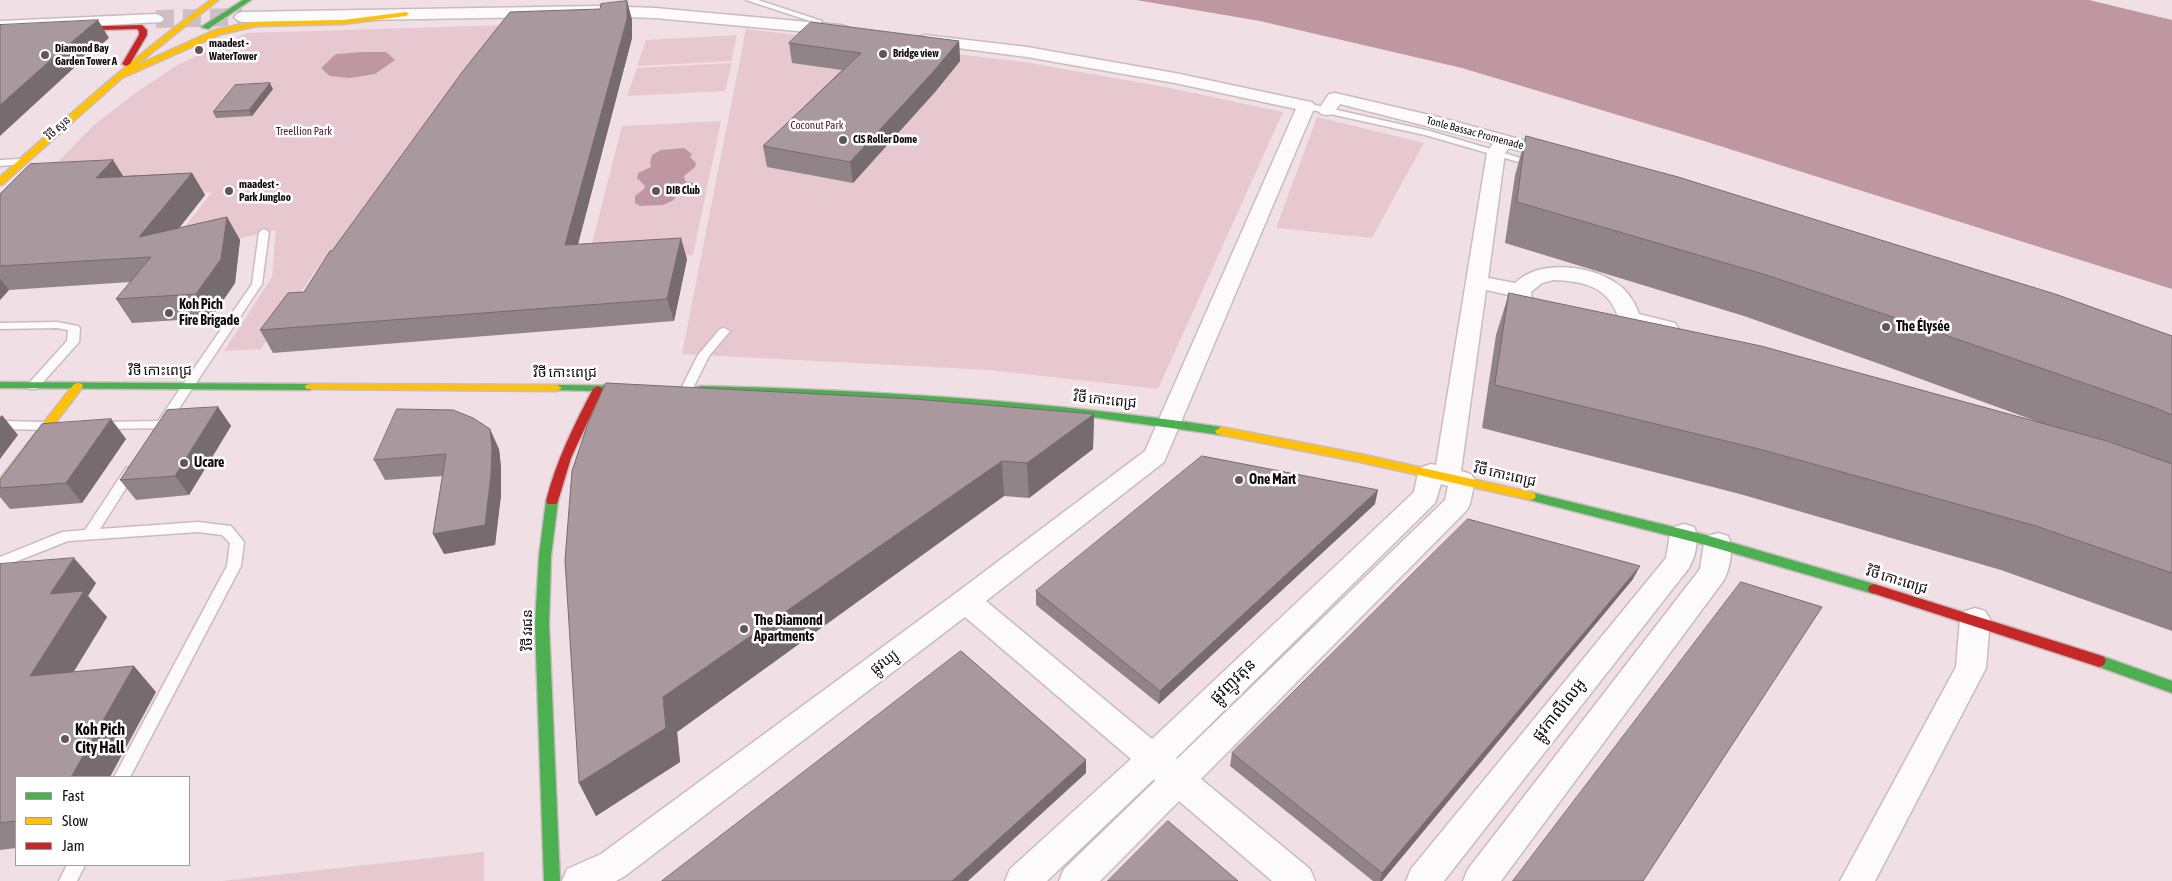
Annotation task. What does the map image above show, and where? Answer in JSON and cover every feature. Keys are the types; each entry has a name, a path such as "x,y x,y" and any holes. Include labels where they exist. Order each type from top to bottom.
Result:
{"main road":[{"path":"118,76 177,27 216,0"},
{"path":"118,76 248,0"},
{"path":"118,76 218,32 238,27 257,24 343,22 406,14"},
{"path":"0,27 31,30 139,27 143,30 143,35 118,76"},
{"name":"វិថី សួន","path":"0,182 20,162 118,76"},
{"name":"វិថី កោះពេជ្រ","path":"0,385 648,389"},
{"path":"0,487 78,386"},
{"name":"វិថី វរជន","path":"552,881 544,709 542,614 544,561 555,488 566,454 598,389"},
{"name":"វិថី កោះពេជ្រ","path":"682,389 836,393 948,399 1127,417 1332,452 1447,477 1718,543 1975,619 2172,687"}],"street":[{"path":"242,17 599,11 655,13 852,31"},
{"path":"0,27 156,20"},
{"path":"910,38 1027,52 1175,78 1306,106"},
{"name":"Tonle Bassac Promenade","path":"1327,110 1335,98 1501,146 1574,160"},
{"name":"ផ្លូវឃ្យូ","path":"579,881 613,865 966,601 1155,456 1306,106"},
{"path":"1076,881 1179,781 1456,504 1447,477 1501,146"},
{"path":"1568,274 1584,277 1612,289 1621,297 1627,306 1629,318 1626,324 1610,334 1589,336 1567,334 1538,322 1528,314 1521,304 1520,291 1528,281 1539,276 1568,274"},
{"path":"1478,282 1520,291"},
{"path":"1629,318 1686,333"},
{"name":"ផ្លូវញូវតុន","path":"1022,881 1447,477"},
{"name":"ផ្លូវកាលីលេអូ","path":"1423,881 1679,561 1684,534"},
{"path":"1480,881 1714,572 1718,543"},
{"path":"966,601 1298,881"},
{"path":"1857,881 1971,668 1975,619"}],"lane":[{"path":"750,0 818,21 813,26"},
{"path":"1306,106 1327,110"},
{"path":"1501,146 1546,166"},
{"path":"0,163 20,162"},
{"path":"152,441 258,284 264,232"},
{"path":"0,326 57,325 74,328 73,342 33,386"},
{"path":"682,389 704,355 724,331"},
{"path":"0,425 65,426"},
{"path":"83,426 162,425"},
{"path":"90,534 136,464"},
{"path":"0,563 67,536 198,527 226,530 237,542 234,566 123,776"},
{"path":"68,881 76,866"}],"green space":[{"name":"Treellion Park","path":"508,25 336,261 323,260 261,349 224,351 272,277 276,230 162,256 212,192 120,198 36,184 95,124 134,94 179,64 247,33"},
{"name":"Coconut Park","path":"746,29 1024,62 1165,87 1283,112 1158,389 990,370 682,354"},
{"path":"737,35 731,61 637,66 646,40"},
{"path":"732,63 725,91 627,96 637,68"},
{"path":"1317,117 1424,143 1372,238 1276,228"},
{"name":"DIB Club","path":"721,121 693,255 587,263 622,126"},
{"path":"484,852 484,881 222,881"}],"shaded area":[{"path":"1136,0 2089,0 2172,20 2172,289 1701,140 1462,68 1260,21"},
{"path":"386,52 395,60 375,74 350,78 330,76 321,68 336,54"},
{"path":"684,148 692,154 690,157 696,163 695,167 684,176 685,181 698,184 697,189 678,195 672,201 663,205 640,206 635,203 635,196 645,186 637,178 638,173 651,167 652,155 661,150"}],"building":[{"path":"627,1 627,19 565,245 681,238 667,299 260,330 288,293 304,292 330,251 332,251 463,71 510,12 600,9 601,4"},
{"path":"98,20 63,49 0,105 0,25"},
{"path":"811,22 959,41 850,162 763,146 861,53 789,43"},
{"path":"270,83 249,110 213,112 235,85"},
{"path":"1526,136 1678,177 2058,295 2172,336 2172,415 1902,320 1763,274 1517,202"},
{"path":"113,160 96,178 192,173 139,237 227,217 221,259 196,294 116,299 151,257 0,266 0,194 30,164"},
{"path":"1509,293 1761,346 2107,441 2172,464 2172,573 2036,526 1763,450 1495,385"},
{"path":"606,383 914,399 1094,414 1027,463 1002,461 663,697 666,728 579,783 565,560 572,471 587,426"},
{"path":"218,407 175,476 120,480 167,410"},
{"path":"397,409 453,410 473,418 490,429 492,448 491,475 485,525 433,534 446,454 374,460"},
{"path":"111,419 66,483 0,488 0,480 42,424"},
{"path":"1202,456 1378,490 1160,691 1036,591"},
{"path":"1468,519 1640,566 1382,873 1232,753"},
{"name":"Koh Pich City Hall","path":"74,558 50,594 84,591 30,676 134,666 72,776 15,776 15,821 0,823 0,564"},
{"path":"1741,582 1822,607 1643,881 1513,881"},
{"path":"961,651 1086,760 952,881 662,881"},
{"path":"1168,821 1238,881 1108,881"}],"tunnel":[{"path":"156,19 242,17"}],"traffic: fast":[{"path":"205,27 248,0"},
{"path":"0,385 310,387"},
{"path":"557,388 640,389"},
{"path":"701,389 897,396 1027,406 1156,421 1221,431"},
{"path":"1530,496 1702,539 1874,589"},
{"path":"552,501 545,556 542,624 552,881"},
{"path":"2099,661 2172,687"}],"traffic: slow":[{"path":"0,182 132,65 215,0"},
{"path":"119,76 218,32 238,27 257,24 343,22 406,14"},
{"path":"0,487 78,386"},
{"path":"310,387 557,388"},
{"path":"1221,431 1360,458 1530,496"}],"traffic: jam":[{"path":"0,28 31,30 139,27 143,30 143,35 126,64"},
{"path":"552,501 577,430 598,389"},
{"path":"1874,589 2099,661"}],"place":[{"name":"maadest - WaterTower","path":"199,50"},
{"name":"Bridge view","path":"883,54"},
{"name":"Diamond Bay Garden Tower A","path":"45,55"},
{"name":"CIS Roller Dome","path":"843,140"},
{"name":"maadest - Park Jungloo","path":"229,191"},
{"name":"DIB Club","path":"656,191"},
{"name":"Koh Pich Fire Brigade","path":"169,313"},
{"name":"The Élysée","path":"1886,327"},
{"name":"Ucare","path":"184,463"},
{"name":"One Mart","path":"1239,480"},
{"name":"The Diamond Apartments","path":"744,629"},
{"name":"Koh Pich City Hall","path":"65,739"}]}
